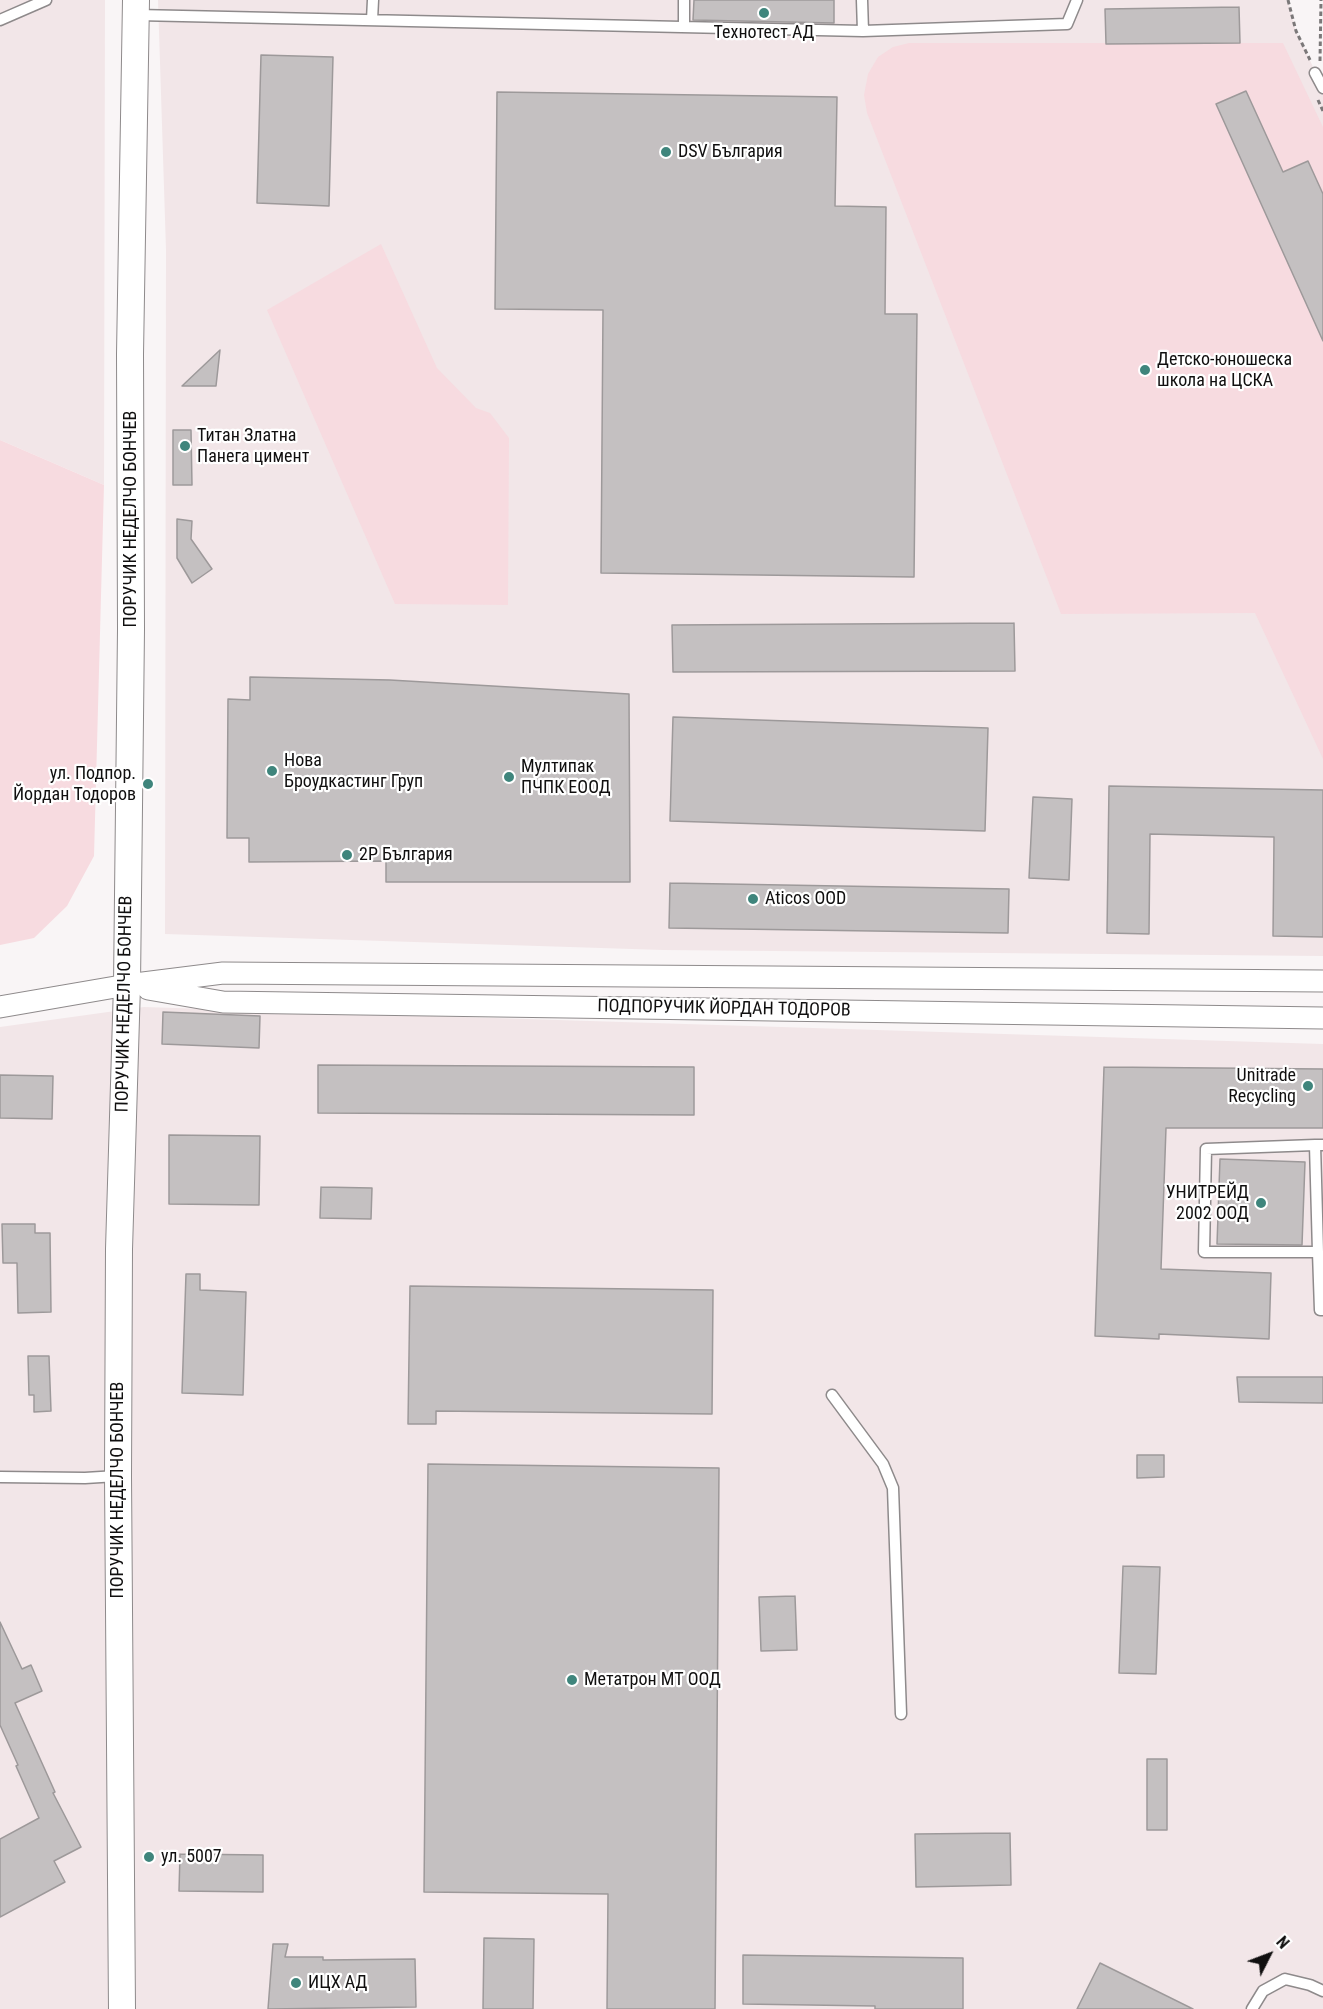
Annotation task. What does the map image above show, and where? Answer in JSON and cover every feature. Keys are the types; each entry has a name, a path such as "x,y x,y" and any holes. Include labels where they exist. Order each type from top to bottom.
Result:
{"street":[{"name":"ПОРУЧИК НЕДЕЛЧО БОНЧЕВ","path":"122,2009 118,1476 119,1250 127,985 131,629 130,354 136,7"},
{"name":"ПОДПОРУЧИК ЙОРДАН ТОДОРОВ","path":"0,1007 127,985 223,973 1323,981"},
{"name":"ПОДПОРУЧИК ЙОРДАН ТОДОРОВ","path":"127,985 223,1002 1323,1018"}],"lane":[{"path":"0,21 46,0"},
{"path":"372,20 373,0"},
{"path":"684,0 684,27"},
{"path":"862,0 863,31"},
{"path":"136,7 372,20 863,31 1067,24 1077,0"},
{"path":"1317,71 1323,88"},
{"path":"1318,1252 1204,1252 1206,1149 1319,1145 1318,1252 1320,1310 1323,1310"},
{"path":"832,1395 883,1464 894,1488 901,1714"},
{"path":"0,1477 118,1476"},
{"path":"1252,2009 1263,1990 1285,1979 1310,1985 1323,1991"}],"path":[{"path":"1288,0 1296,32 1317,71"},
{"path":"1317,71 1321,0"}],"shaded area":[{"path":"0,0 105,0 104,485 0,440"},
{"path":"158,0 1288,0 1296,31 1323,88 1323,956 663,950 165,934 166,250"},
{"name":"Детско-юношеска школа на ЦСКА","path":"909,43 1283,43 1323,127 1323,759 1255,613 1061,614 867,113 864,95 868,74 878,57 893,47"},
{"path":"381,244 437,368 476,408 490,413 509,438 508,605 395,604 267,310"},
{"path":"0,440 104,485 94,856 67,906 34,938 0,945"},
{"path":"144,1007 1323,1044 1323,2009 0,2009 0,1027"}],"building":[{"name":"Технотест АД","path":"694,0 834,0 834,23 693,20"},
{"path":"1239,7 1240,43 1106,44 1105,9"},
{"path":"261,55 333,57 329,206 257,203"},
{"path":"1246,91 1283,172 1308,161 1323,194 1323,341 1216,104"},
{"path":"497,92 837,97 835,206 886,207 885,314 917,314 914,577 601,573 603,310 495,309"},
{"path":"220,350 216,386 182,386"},
{"path":"173,430 191,430 192,485 173,485"},
{"path":"177,519 192,521 191,539 212,569 192,583 177,558"},
{"path":"1014,623 1015,671 673,672 672,625"},
{"name":"Мултипак ПЧПК ЕООД","path":"250,677 390,680 629,694 630,882 386,882 386,861 249,862 249,838 227,838 228,699 250,700"},
{"path":"673,717 988,728 985,831 670,821"},
{"path":"1109,786 1323,790 1323,937 1273,936 1274,837 1150,834 1149,934 1107,933"},
{"path":"1033,797 1072,799 1069,880 1029,878"},
{"path":"670,883 1009,889 1008,933 669,928"},
{"path":"163,1012 260,1016 259,1048 162,1044"},
{"path":"318,1065 694,1067 694,1115 318,1113"},
{"path":"1104,1067 1323,1069 1323,1128 1166,1128 1161,1269 1271,1273 1269,1339 1159,1334 1159,1339 1095,1336"},
{"path":"0,1075 53,1076 52,1119 0,1118"},
{"path":"169,1135 260,1136 259,1205 169,1204"},
{"name":"УНИТРЕЙД 2002 ООД","path":"1220,1159 1305,1162 1302,1245 1217,1244"},
{"path":"321,1187 372,1188 371,1219 320,1218"},
{"path":"2,1224 35,1224 35,1233 50,1233 51,1312 18,1313 17,1263 3,1263"},
{"path":"186,1274 200,1274 200,1290 246,1292 243,1395 182,1393"},
{"path":"410,1286 713,1290 712,1414 436,1411 436,1424 408,1424"},
{"path":"28,1356 49,1356 51,1411 34,1412 34,1395 29,1395"},
{"path":"1237,1377 1323,1377 1323,1403 1239,1402"},
{"path":"1137,1455 1164,1455 1164,1477 1137,1478"},
{"name":"Метатрон МТ ООД","path":"428,1464 719,1468 715,2009 607,2009 608,1894 424,1892"},
{"path":"1123,1566 1160,1567 1156,1674 1119,1673"},
{"path":"795,1596 797,1650 761,1651 759,1597"},
{"path":"0,1622 22,1669 31,1665 42,1691 15,1703 55,1792 53,1793 81,1847 54,1861 65,1882 0,1917 0,1839 39,1818 0,1725"},
{"path":"1147,1759 1167,1759 1167,1830 1147,1830"},
{"path":"1010,1833 1011,1885 916,1887 915,1834"},
{"path":"180,1854 263,1855 263,1892 179,1891"},
{"path":"484,1938 534,1939 533,2009 483,2009"},
{"path":"273,1944 288,1944 285,1957 323,1957 323,1960 415,1959 416,2007 268,2009"},
{"path":"743,1955 963,1958 963,2009 875,2009 875,2006 743,2004"},
{"path":"1100,1963 1193,2009 1077,2009"}],"place":[{"name":"Технотест АД","path":"764,13"},
{"name":"DSV България","path":"666,152"},
{"name":"Детско-юношеска школа на ЦСКА","path":"1145,370"},
{"name":"Титан Златна Панега цимент","path":"185,446"},
{"name":"Нова Броудкастинг Груп","path":"272,771"},
{"name":"Мултипак ПЧПК ЕООД","path":"509,777"},
{"name":"ул. Подпор. Йордан Тодоров","path":"148,784"},
{"name":"2Р България","path":"347,855"},
{"name":"Aticos OOD","path":"753,899"},
{"name":"Unitrade Recycling","path":"1308,1086"},
{"name":"УНИТРЕЙД 2002 ООД","path":"1261,1203"},
{"name":"Метатрон МТ ООД","path":"572,1680"},
{"name":"ул. 5007","path":"149,1857"},
{"name":"ИЦХ АД","path":"296,1983"}]}
